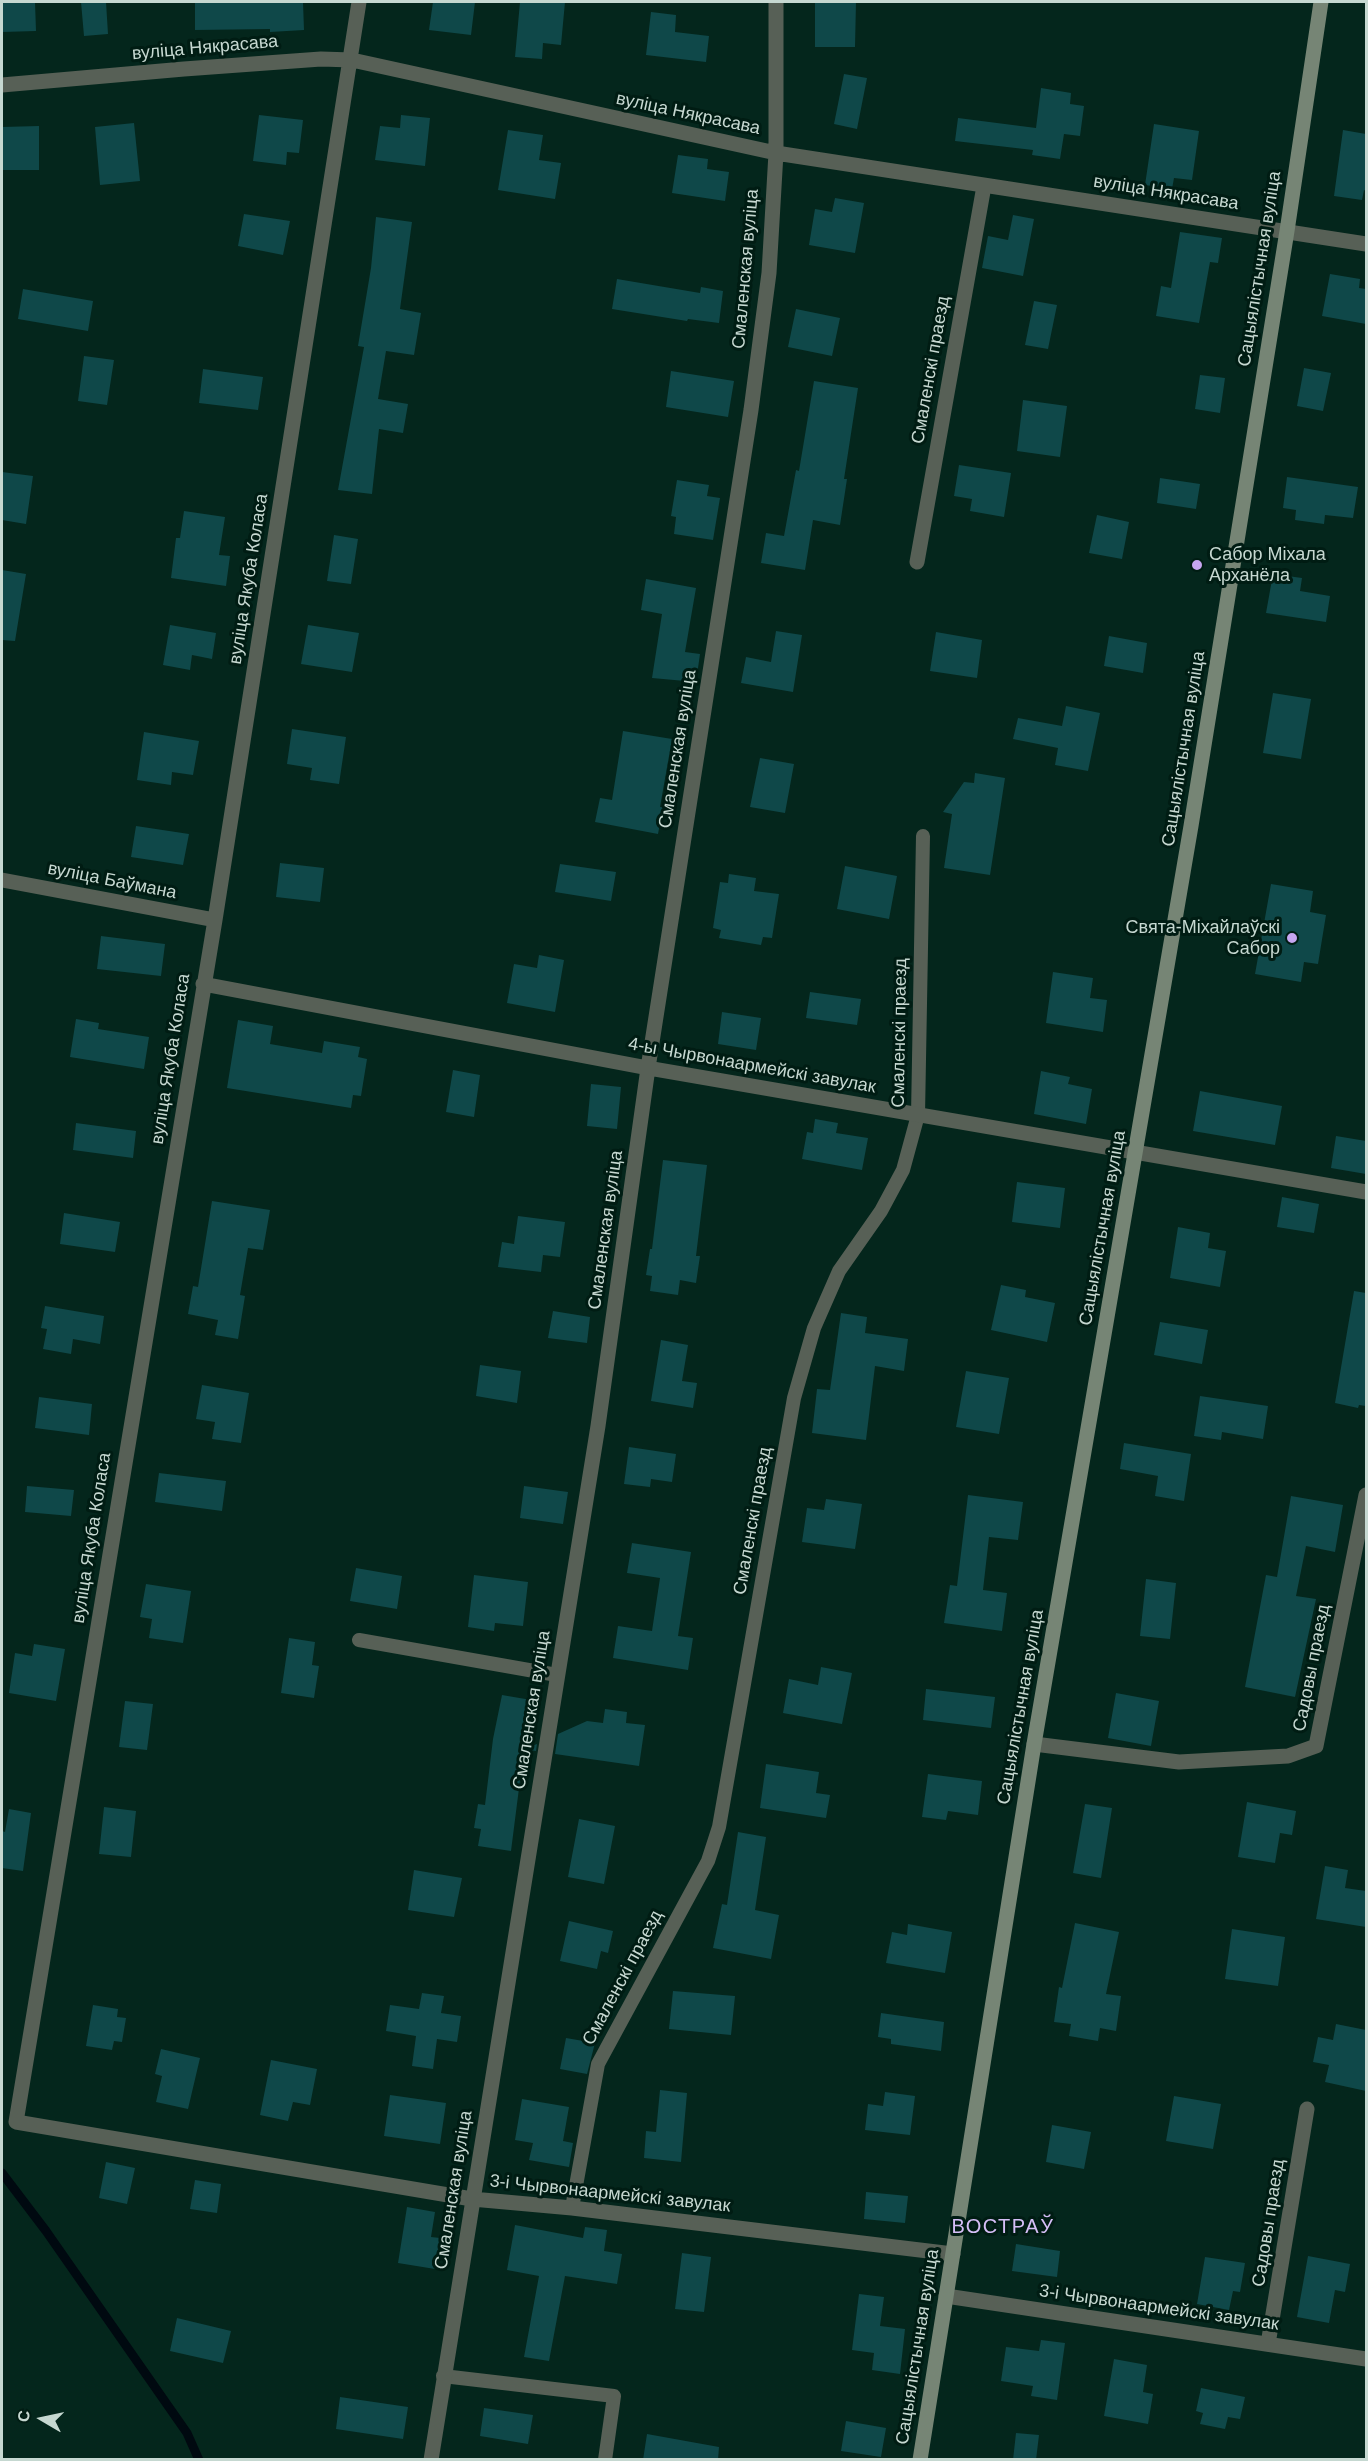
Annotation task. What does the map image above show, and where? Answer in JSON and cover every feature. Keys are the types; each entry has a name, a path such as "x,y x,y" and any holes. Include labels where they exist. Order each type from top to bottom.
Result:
{"main road":[{"name":"Сацыялістычная вуліца","path":"920,2460 1034,1744 1190,837 1287,231 1321,2"}],"street":[{"name":"вуліца Якуба Коласа","path":"16,2121 215,920 352,60 359,2"},
{"name":"Смаленская вуліца","path":"431,2460 598,1426 648,1068 751,410 769,273 776,153 776,2"},
{"name":"вуліца Някрасава","path":"2,86 196,68 321,59 352,60 776,153 1366,244"},
{"name":"Смаленскі праезд","path":"917,562 984,186"},
{"name":"вуліца Баўмана","path":"2,880 215,920"},
{"name":"4-ы Чырвонаармейскі завулак","path":"203,984 648,1068 1366,1192"},
{"name":"Садовы праезд","path":"1034,1744 1179,1762 1288,1756 1316,1746 1366,1495"},
{"name":"Садовы праезд","path":"1268,2344 1307,2109"},
{"name":"3-і Чырвонаармейскі завулак","path":"16,2121 472,2199 572,2208 953,2254"},
{"name":"3-і Чырвонаармейскі завулак","path":"946,2296 1366,2359"}],"lane":[{"name":"Смаленскі праезд","path":"572,2208 598,2064 708,1861 719,1827 794,1398 814,1328 839,1271 881,1211 903,1170 918,1115 923,836"},
{"path":"359,1640 557,1675"},
{"path":"443,2376 614,2396 605,2460"}],"building":[{"path":"2,2 35,2 36,31 2,32"},
{"path":"81,2 106,2 108,34 84,36"},
{"path":"195,2 303,2 304,30 270,32 270,29 195,30"},
{"path":"433,2 475,2 471,35 429,30"},
{"path":"520,2 565,2 561,45 543,43 542,59 515,57"},
{"path":"815,2 856,2 855,47 815,47"},
{"path":"651,12 676,15 675,32 709,36 706,62 646,55"},
{"path":"844,74 867,78 857,129 834,124"},
{"path":"1041,88 1071,93 1070,104 1084,106 1080,136 1064,134 1060,159 1032,155 1033,150 955,141 958,118 1036,128"},
{"path":"259,115 303,120 299,153 287,152 286,165 253,161"},
{"path":"401,115 430,118 425,166 375,160 380,126 400,128"},
{"path":"134,123 140,181 100,185 95,127"},
{"path":"1154,124 1199,131 1192,180 1174,178 1172,189 1145,185"},
{"path":"39,126 39,170 2,170 2,127"},
{"path":"508,130 543,135 539,160 561,163 555,199 498,190"},
{"path":"1343,130 1366,134 1366,191 1364,190 1362,200 1334,196"},
{"path":"678,155 708,159 707,169 729,172 725,201 672,193"},
{"path":"835,198 864,203 855,253 809,245 815,209 832,212"},
{"path":"244,214 290,221 283,255 238,246"},
{"path":"1013,215 1034,219 1023,276 982,268 988,236 1008,240"},
{"path":"376,217 412,222 400,309 421,313 414,355 386,351 378,399 408,404 403,433 379,429 372,494 338,490 364,347 358,346 371,268"},
{"path":"1180,232 1222,238 1218,263 1210,262 1199,323 1156,316 1161,286 1171,288"},
{"path":"1330,274 1360,279 1359,288 1366,289 1366,324 1322,316"},
{"path":"617,279 700,293 701,287 723,291 719,323 688,319 687,321 612,309"},
{"path":"23,289 93,301 88,331 18,319"},
{"path":"1034,301 1057,305 1048,349 1025,345"},
{"path":"796,309 840,318 832,356 788,347"},
{"path":"84,356 114,360 107,405 78,401"},
{"path":"1304,368 1331,373 1323,411 1297,406"},
{"path":"203,369 263,377 258,410 199,403"},
{"path":"671,371 734,381 728,417 666,407"},
{"path":"1200,375 1225,378 1220,413 1195,409"},
{"path":"814,381 858,388 844,479 847,479 840,525 813,520 805,570 761,563 766,533 784,536 796,470 799,471"},
{"path":"1023,400 1067,406 1060,457 1017,451"},
{"path":"959,465 1011,473 1004,517 970,511 972,499 954,496"},
{"path":"2,472 33,476 26,524 2,520"},
{"path":"1287,477 1358,487 1353,518 1325,515 1324,524 1295,520 1296,510 1283,508"},
{"path":"1160,478 1200,484 1196,509 1157,503"},
{"path":"677,480 709,485 707,496 720,498 713,540 674,534 676,517 671,516"},
{"path":"184,511 225,517 219,555 230,556 226,586 171,578 176,538 180,538"},
{"path":"1097,515 1129,522 1122,559 1089,553"},
{"path":"334,535 358,539 351,584 327,581"},
{"path":"2,570 26,574 15,641 2,640"},
{"path":"1273,574 1302,578 1300,591 1330,596 1326,622 1266,613"},
{"path":"646,579 696,588 685,652 700,654 696,682 652,678 662,614 641,610"},
{"path":"170,625 216,633 212,659 192,655 190,670 163,665"},
{"path":"308,625 359,633 352,672 301,664"},
{"path":"776,631 802,635 793,692 741,683 746,657 771,662"},
{"path":"936,632 982,640 977,678 930,671"},
{"path":"1109,636 1147,643 1143,673 1104,666"},
{"path":"1273,693 1311,699 1301,759 1263,753"},
{"path":"1066,706 1100,713 1088,771 1055,765 1058,748 1013,739 1018,718 1062,726"},
{"path":"292,729 346,737 339,784 310,780 312,768 287,764"},
{"path":"623,731 672,739 660,807 663,807 658,834 595,822 600,798 612,800"},
{"path":"144,732 199,741 193,775 172,772 171,785 137,780"},
{"path":"760,758 794,764 785,813 750,807"},
{"path":"975,773 1005,778 990,875 944,868 952,814 943,812 964,782 974,783"},
{"path":"136,826 189,834 183,865 131,857"},
{"path":"280,863 324,868 320,902 276,897"},
{"path":"560,864 616,872 611,901 555,892"},
{"path":"845,866 897,876 889,919 837,909"},
{"path":"729,874 756,878 754,891 779,894 772,938 763,937 761,945 719,938 721,930 713,928 720,882 728,883"},
{"name":"Свята-Міхайлаўскі Сабор","path":"1271,884 1313,891 1310,912 1326,915 1318,964 1304,962 1301,982 1255,974"},
{"path":"101,936 165,944 161,976 97,969"},
{"path":"539,955 564,960 555,1012 507,1003 514,964 537,968"},
{"path":"1053,972 1093,978 1090,998 1107,1000 1103,1032 1046,1023"},
{"path":"810,992 861,999 857,1025 806,1018"},
{"path":"722,1012 761,1018 756,1050 718,1044"},
{"path":"76,1019 99,1023 98,1029 149,1037 144,1069 70,1057"},
{"path":"238,1020 273,1026 270,1044 322,1053 324,1041 360,1047 358,1057 367,1059 361,1096 353,1095 351,1108 227,1088"},
{"path":"453,1070 480,1075 474,1117 446,1112"},
{"path":"1041,1071 1070,1077 1068,1084 1092,1089 1086,1124 1034,1114"},
{"path":"591,1084 621,1087 617,1129 587,1126"},
{"path":"1200,1091 1282,1106 1275,1145 1193,1131"},
{"path":"815,1119 838,1123 836,1133 868,1138 862,1170 802,1159 807,1132 813,1133"},
{"path":"76,1123 136,1131 133,1158 73,1150"},
{"path":"1336,1136 1366,1141 1366,1174 1331,1168"},
{"path":"663,1160 707,1165 696,1256 700,1256 696,1283 680,1280 678,1295 650,1291 652,1276 646,1275 650,1249 652,1249"},
{"path":"1017,1182 1065,1188 1060,1228 1012,1222"},
{"path":"1282,1197 1319,1204 1314,1233 1277,1227"},
{"path":"212,1201 270,1210 263,1250 248,1248 240,1295 245,1296 238,1339 215,1335 218,1320 188,1314 193,1286 198,1287"},
{"path":"64,1213 120,1222 115,1252 60,1244"},
{"path":"518,1216 565,1222 560,1257 543,1255 541,1272 498,1267 502,1242 514,1244"},
{"path":"1178,1227 1210,1233 1208,1248 1226,1251 1220,1287 1170,1278"},
{"path":"1001,1285 1026,1290 1025,1297 1055,1303 1047,1342 991,1330"},
{"path":"1354,1291 1366,1293 1366,1406 1359,1405 1358,1408 1335,1403"},
{"path":"45,1306 104,1316 100,1344 73,1339 71,1354 43,1349 47,1329 41,1328"},
{"path":"553,1311 590,1317 587,1343 548,1338"},
{"path":"841,1313 867,1317 865,1333 908,1339 904,1371 875,1366 866,1440 812,1433 817,1389 830,1390"},
{"path":"1160,1322 1208,1330 1202,1364 1154,1355"},
{"path":"661,1340 688,1345 682,1381 697,1383 693,1408 651,1401"},
{"path":"480,1365 521,1371 517,1403 476,1396"},
{"path":"966,1371 1009,1378 999,1434 956,1427"},
{"path":"202,1385 249,1393 241,1443 212,1439 215,1422 196,1419"},
{"path":"1200,1396 1268,1406 1263,1439 1222,1432 1221,1440 1194,1436"},
{"path":"39,1397 92,1404 89,1435 35,1428"},
{"path":"1124,1443 1191,1454 1184,1501 1155,1496 1158,1476 1120,1469"},
{"path":"629,1447 676,1454 672,1482 651,1479 650,1487 624,1484"},
{"path":"159,1473 226,1481 222,1511 155,1502"},
{"path":"27,1486 74,1490 71,1516 25,1512"},
{"path":"524,1486 568,1492 563,1524 520,1518"},
{"path":"968,1495 1023,1502 1018,1540 989,1537 983,1590 1007,1593 1002,1631 944,1623 950,1585 957,1586"},
{"path":"1291,1496 1343,1505 1335,1552 1306,1546 1296,1596 1316,1599 1295,1697 1245,1687 1266,1575 1277,1577"},
{"path":"826,1499 862,1504 855,1549 802,1542 807,1508 824,1510"},
{"path":"632,1543 691,1552 678,1636 693,1638 688,1670 613,1658 618,1626 652,1631 660,1578 627,1573"},
{"path":"356,1568 402,1576 397,1609 350,1601"},
{"path":"474,1575 528,1582 523,1626 495,1623 494,1631 468,1627"},
{"path":"1146,1579 1176,1583 1170,1639 1140,1636"},
{"path":"146,1584 191,1591 183,1643 149,1638 152,1619 140,1617"},
{"path":"289,1638 315,1642 312,1665 319,1666 314,1698 281,1693"},
{"path":"34,1644 65,1649 56,1701 9,1693 15,1653 32,1656"},
{"path":"821,1667 852,1673 842,1724 783,1713 789,1679 818,1685"},
{"path":"926,1689 995,1697 991,1728 923,1720"},
{"path":"1116,1693 1159,1701 1151,1746 1108,1738"},
{"path":"502,1695 537,1701 529,1747 537,1744 536,1751 524,1749 511,1851 478,1846 481,1829 474,1828 478,1804 485,1805 493,1739"},
{"path":"125,1701 153,1704 147,1750 119,1747"},
{"path":"605,1709 627,1712 626,1723 645,1725 639,1766 555,1754 558,1734 587,1721 603,1723"},
{"path":"766,1764 819,1772 816,1793 830,1795 826,1818 760,1808"},
{"path":"928,1774 982,1781 978,1815 948,1811 946,1820 922,1817"},
{"path":"1247,1802 1296,1811 1292,1835 1280,1833 1275,1863 1238,1857"},
{"path":"1085,1804 1112,1808 1101,1878 1073,1873"},
{"path":"104,1807 136,1811 131,1857 99,1854"},
{"path":"9,1809 31,1813 23,1871 2,1868 2,1831 5,1832"},
{"path":"579,1819 615,1826 604,1884 568,1877"},
{"path":"738,1832 766,1837 755,1910 779,1915 771,1959 713,1948 722,1904 727,1905"},
{"path":"1325,1866 1348,1870 1345,1888 1366,1891 1366,1927 1316,1919"},
{"path":"414,1870 462,1878 454,1917 408,1910"},
{"path":"569,1921 613,1931 608,1953 601,1951 597,1969 560,1961"},
{"path":"1075,1923 1119,1932 1106,1994 1121,1996 1116,2031 1100,2028 1098,2041 1069,2036 1071,2024 1054,2022 1059,1987 1062,1988"},
{"path":"908,1924 952,1932 945,1973 886,1963 892,1932 907,1935"},
{"path":"1232,1929 1285,1937 1278,1986 1225,1979"},
{"path":"673,1991 735,1996 731,2035 669,2029"},
{"path":"422,1993 444,1996 441,2013 461,2016 457,2042 437,2039 433,2069 412,2066 416,2036 386,2031 390,2005 419,2009"},
{"path":"93,2005 118,2009 117,2017 126,2018 122,2042 114,2041 112,2050 86,2046"},
{"path":"881,2013 944,2022 941,2051 891,2044 891,2039 878,2037"},
{"path":"1336,2024 1366,2030 1366,2091 1325,2082 1329,2065 1313,2062 1318,2037 1333,2040"},
{"path":"566,2038 595,2043 587,2074 560,2069"},
{"path":"161,2049 200,2058 188,2109 156,2102 162,2076 155,2074"},
{"path":"271,2060 317,2069 310,2105 293,2102 288,2121 260,2115"},
{"path":"660,2090 687,2093 681,2162 644,2158 646,2131 656,2132"},
{"path":"885,2092 915,2096 910,2135 865,2130 868,2104 883,2106"},
{"path":"390,2095 446,2103 440,2144 384,2136"},
{"path":"1174,2096 1221,2104 1213,2149 1166,2141"},
{"path":"522,2099 569,2107 563,2141 573,2143 569,2167 529,2160 533,2143 515,2140"},
{"path":"1052,2125 1091,2132 1084,2169 1046,2162"},
{"path":"106,2162 135,2168 127,2204 99,2198"},
{"path":"195,2180 221,2184 217,2213 190,2209"},
{"path":"866,2192 908,2196 905,2223 864,2219"},
{"path":"407,2207 435,2212 431,2237 440,2238 435,2269 398,2263"},
{"path":"515,2225 583,2238 585,2227 607,2230 604,2251 622,2254 617,2284 565,2276 549,2361 524,2357 539,2276 507,2270"},
{"path":"1016,2244 1060,2251 1057,2277 1012,2271"},
{"path":"682,2253 711,2257 704,2312 675,2309"},
{"path":"1308,2256 1350,2264 1345,2292 1335,2290 1329,2323 1297,2317"},
{"path":"1205,2257 1245,2263 1240,2292 1233,2291 1229,2310 1197,2304"},
{"path":"859,2294 884,2297 880,2326 905,2329 900,2374 872,2370 874,2353 852,2350"},
{"path":"177,2318 231,2331 223,2363 170,2351"},
{"path":"1041,2340 1065,2343 1057,2400 1031,2396 1033,2386 1001,2381 1006,2347 1039,2351"},
{"path":"1114,2359 1147,2365 1143,2392 1153,2394 1148,2424 1104,2416"},
{"path":"1201,2388 1245,2397 1240,2419 1228,2417 1225,2429 1200,2424 1203,2413 1196,2411"},
{"path":"340,2397 408,2407 403,2439 336,2429"},
{"path":"484,2408 533,2415 528,2444 480,2436"},
{"path":"846,2421 886,2428 881,2457 841,2451"},
{"path":"1016,2433 1039,2435 1036,2460 1013,2460"},
{"path":"647,2434 719,2447 718,2460 643,2460"}],"waterway":[{"path":"2,2173 46,2231 187,2433 199,2460"}],"place":[{"name":"Сабор Міхала Арханёла","path":"1197,565"},
{"name":"Свята-Міхайлаўскі Сабор","path":"1292,938"}],"district":[{"name":"ВОСТРАЎ","path":"1003,2227"}]}
